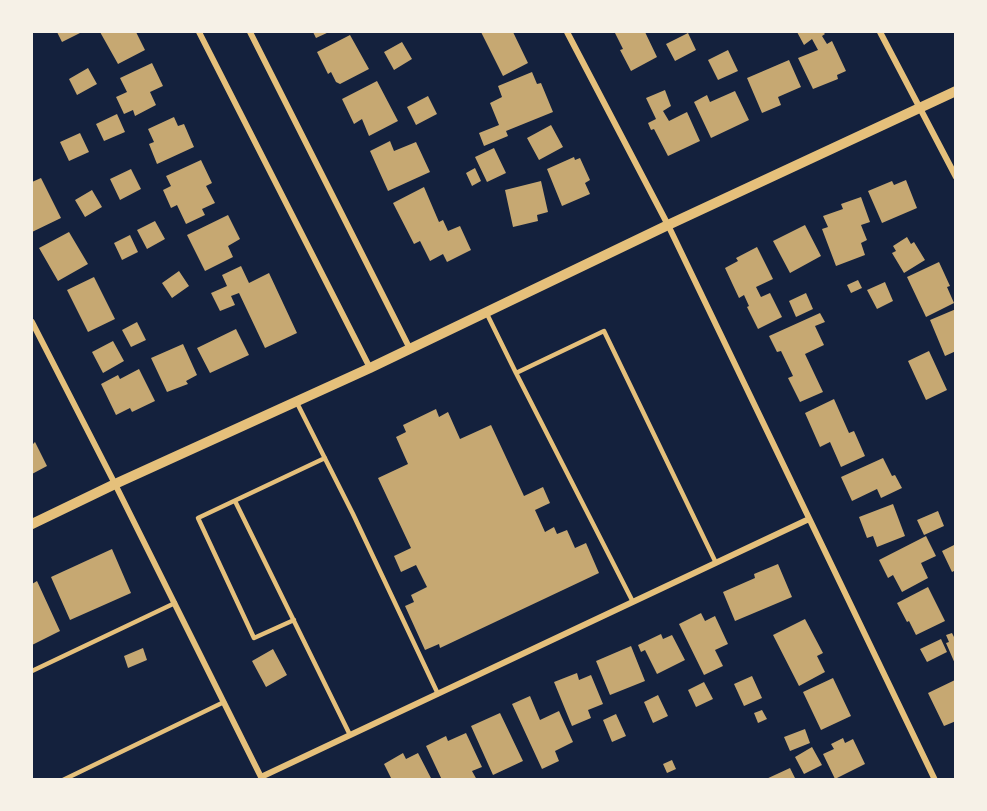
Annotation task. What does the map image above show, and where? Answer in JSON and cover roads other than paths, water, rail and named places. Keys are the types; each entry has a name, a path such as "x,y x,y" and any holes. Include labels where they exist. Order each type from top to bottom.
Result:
{"street":[{"path":"199,32 370,368"},
{"path":"250,32 410,349"},
{"path":"567,32 668,225 935,780"},
{"path":"880,32 956,177"},
{"path":"32,525 115,484 370,368 668,225 956,92"},
{"path":"32,322 261,777 809,519"}],"lane":[{"path":"486,312 633,602"},
{"path":"516,373 604,331 716,563"},
{"path":"296,401 438,694"},
{"path":"294,620 254,638 198,518 325,458"},
{"path":"235,501 350,735"},
{"path":"32,671 175,603"},
{"path":"63,780 224,702"}]}
